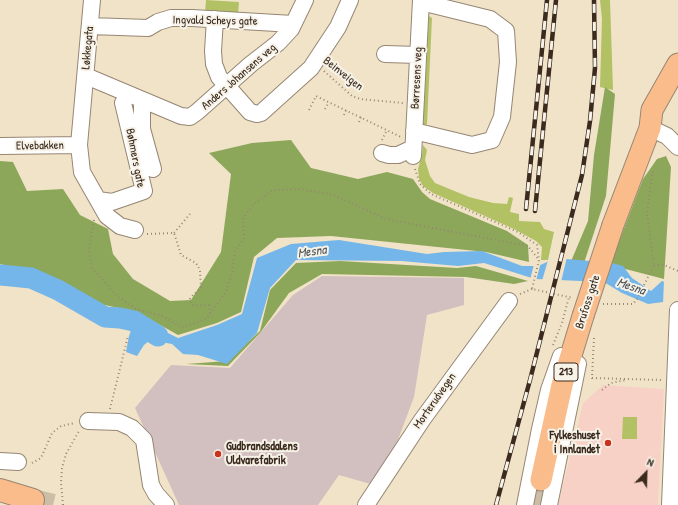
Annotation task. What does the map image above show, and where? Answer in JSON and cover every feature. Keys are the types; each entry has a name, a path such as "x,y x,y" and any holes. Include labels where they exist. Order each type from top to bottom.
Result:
{"highway":[{"path":"0,490 33,500"}],"main road":[{"name":"213","path":"650,128 652,110 678,64"},
{"name":"213","path":"650,128 663,116 678,90"},
{"name":"Brufoss gate","path":"541,480 562,385 583,316 613,225 650,128"}],"street":[{"name":"Løkkegata","path":"79,145 85,97 92,0"},
{"name":"Anders Johansens veg","path":"86,76 181,116 190,117 251,64 278,43 294,24 305,0"},
{"path":"215,19 214,64 219,77 250,112 257,114 262,113 314,64 338,27 350,0"},
{"path":"382,148 398,155 412,143 472,145 492,140 502,117 508,62 506,31 490,19 421,1"},
{"name":"Børresens veg","path":"412,143 421,1"},
{"name":"Ingvald Scheys gate","path":"90,26 148,28 158,22 172,18 294,24"},
{"path":"385,54 418,55"},
{"path":"142,100 142,129 153,169"},
{"name":"Bøhmers gate","path":"98,200 112,202 144,191 123,103"},
{"path":"650,128 667,136 678,146"},
{"path":"79,145 82,172 107,216 120,226 135,230"},
{"name":"Elvebakken","path":"0,146 79,145"},
{"name":"Morterudvegen","path":"366,505 422,420 509,300"},
{"path":"670,505 673,382 678,310"},
{"path":"525,505 549,390 560,356 583,316"},
{"path":"548,505 578,362 583,316"},
{"path":"88,421 108,420 119,422 132,428 144,440 151,485 156,494 166,505"},
{"path":"0,461 18,462"}],"path":[{"name":"Beinveigen","path":"314,64 352,96 360,100 408,104"},
{"path":"309,110 316,96 412,143 420,184 431,194 518,232 537,245 538,260 531,287"},
{"path":"325,109 329,102"},
{"path":"344,116 346,110"},
{"path":"359,122 361,118"},
{"path":"382,148 387,130"},
{"path":"637,299 654,265 647,213 653,177 653,164"},
{"path":"94,217 89,249 92,268 118,297 136,309 163,316 182,328 206,319 226,292 232,273 235,251 244,239 243,218 254,204 273,190 301,189 334,195 386,219 528,246 538,260"},
{"path":"135,230 155,234 174,233 190,214"},
{"path":"174,233 181,255 196,263 200,270 200,288 190,299 191,304 196,306 209,305 210,314"},
{"path":"654,265 664,265 678,271"},
{"path":"551,349 562,323 569,297"},
{"path":"108,420 128,336"},
{"path":"594,336 592,378 673,382"},
{"path":"602,390 611,383 628,379"},
{"path":"18,462 33,463 41,458 52,433 61,426 88,421"},
{"path":"63,505 61,483 62,468 66,454 72,441 88,421"}],"shaded area":[{"path":"322,276 464,278 464,305 427,315 414,397 390,461 374,485 339,475 318,505 179,505 135,408 171,365 230,368 293,295"},
{"path":"603,385 664,389 658,505 558,505 583,403"}],"green space":[{"path":"206,0 239,2 238,15 205,13"},
{"path":"600,0 610,0 613,90 600,87 602,19"},
{"path":"429,16 432,18 427,124 423,126"},
{"path":"605,87 615,94 606,196 584,263 569,266 588,221 594,155"},
{"path":"291,140 311,168 358,179 387,172 413,179 422,192 430,199 507,231 528,245 529,262 486,252 331,236 277,238 254,257 241,312 217,323 178,335 137,312 91,302 42,275 0,264 0,161 13,162 27,191 63,189 80,215 108,229 113,254 133,279 170,301 191,300 221,252 231,174 209,153 252,143"},
{"path":"423,145 427,150 425,160 430,176 435,183 469,197 493,203 507,204 509,197 513,198 510,212 519,214 519,221 540,222 544,229 554,232 548,260 541,260 542,247 536,241 514,229 433,193 423,186 419,179 418,169"},
{"path":"666,156 671,167 664,279 610,265 643,179 657,159"},
{"path":"340,261 457,268 476,266 528,281 514,284 466,277 322,274 289,293 260,333 228,366 186,364 227,361 260,331 270,290 296,263"},
{"path":"623,417 637,417 637,439 622,439"},
{"path":"533,478 544,483 545,505 529,505"}],"water":[{"path":"339,240 427,254 482,251 522,266 538,266 556,258 612,263 623,266 632,278 651,291 662,281 678,287 678,305 663,302 648,304 622,293 604,282 535,279 484,263 458,266 401,261 296,260 270,288 257,333 227,364 198,355 183,354 172,344 150,340 144,345 137,356 126,352 129,336 136,317 178,338 217,325 242,314 257,258 291,244"}],"pier":[{"path":"555,256 567,257 561,282 542,281 548,260"},
{"path":"541,262 536,281 530,280 534,264"},
{"path":"664,280 678,285 678,307 663,304"}],"waterway":[{"name":"Mesna","path":"0,275 31,278 58,290 105,317 134,321 158,336"}],"tunnel":[{"path":"536,505 541,480"},
{"path":"33,500 53,505"}],"railway":[{"path":"526,209 547,0"},
{"path":"535,211 556,0"},
{"path":"496,505 530,380 582,175 590,121 595,68 594,0"}],"place":[{"name":"Fylkeshuset i Innlandet","path":"608,443"},
{"name":"Gudbrandsdalens Uldvarefabrik","path":"218,454"}]}
